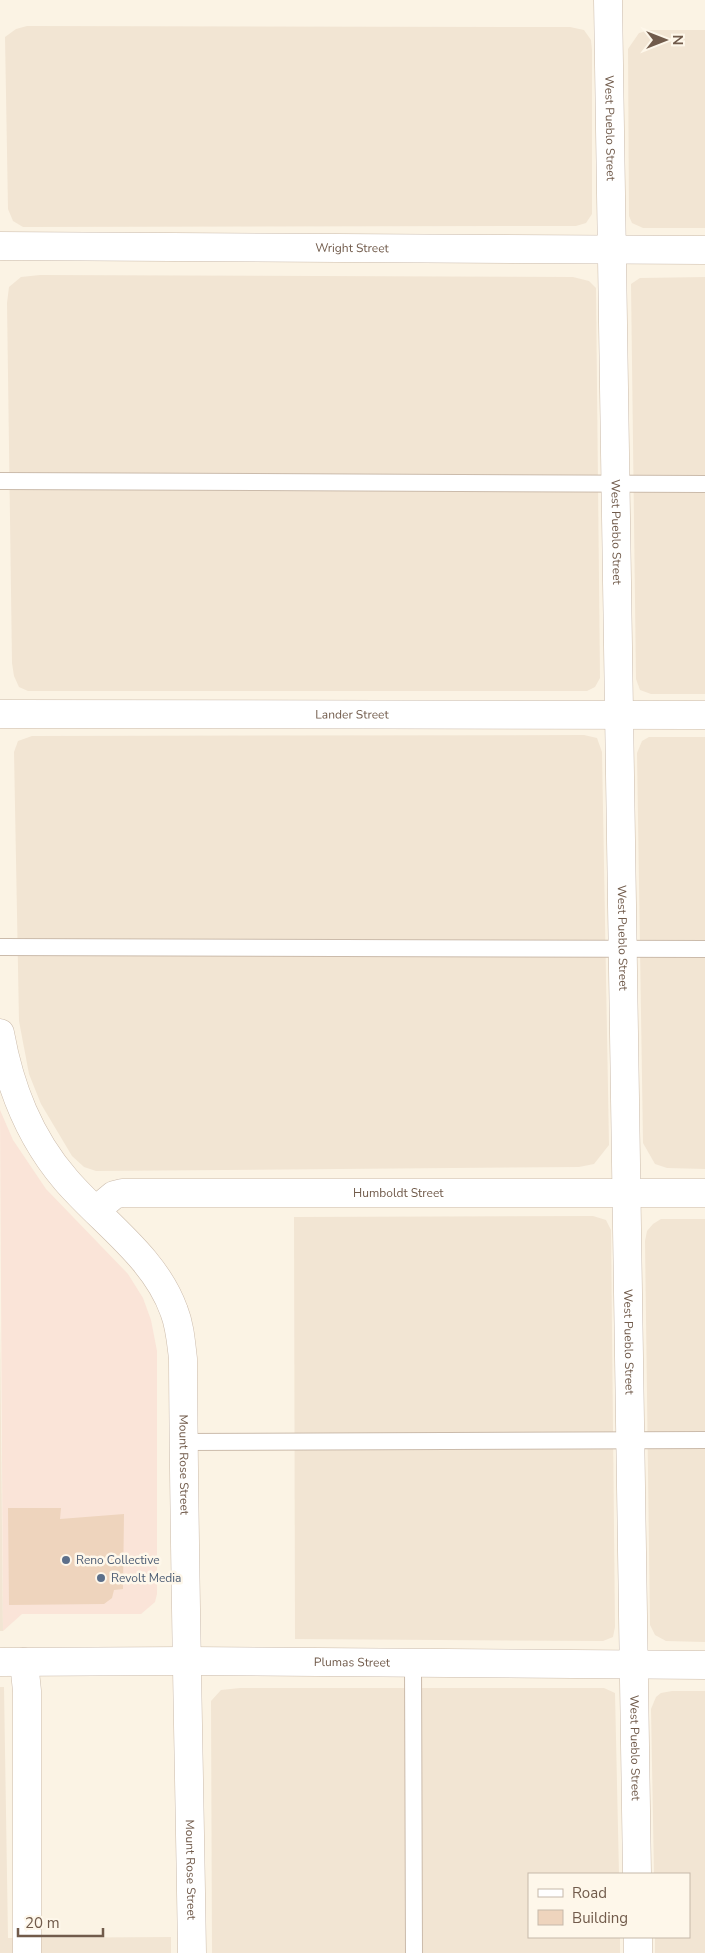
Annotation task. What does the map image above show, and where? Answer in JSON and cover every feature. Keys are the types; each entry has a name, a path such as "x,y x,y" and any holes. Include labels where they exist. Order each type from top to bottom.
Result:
{"street":[{"name":"West Pueblo Street","path":"608,0 637,1873"},
{"name":"Wright Street","path":"0,246 705,250"},
{"name":"Lander Street","path":"0,714 705,715"},
{"name":"Mount Rose Street","path":"0,1033 6,1067 17,1100 31,1129 66,1180 146,1263 174,1309 180,1331 182,1359 184,1600 188,1661 192,1953"},
{"name":"Humboldt Street","path":"96,1210 114,1195 122,1193 705,1193"},
{"name":"Plumas Street","path":"12,1662 188,1661 705,1665"},
{"path":"12,1662 27,1691 27,1953"},
{"path":"638,1938 638,1953"}],"lane":[{"path":"0,481 705,484"},
{"path":"0,948 705,949"},
{"path":"183,1442 705,1440"},
{"path":"413,1663 414,1953"}],"shaded area":[{"path":"27,26 570,27 584,30 591,40 592,50 592,214 586,223 576,226 23,227 13,221 8,209 5,37 16,29"},
{"path":"650,30 705,30 705,228 643,228 632,223 629,216 628,49 639,33"},
{"path":"40,275 573,277 589,281 596,288 600,678 595,687 587,691 28,691 19,687 14,676 12,663 7,303 9,287 21,277"},
{"path":"705,277 705,694 651,694 640,690 636,679 631,284 640,278"},
{"path":"584,735 597,738 602,752 609,1145 594,1164 579,1167 96,1171 84,1167 72,1156 41,1104 29,1074 19,1021 14,752 18,741 32,736"},
{"path":"649,737 705,737 705,1169 667,1168 655,1164 643,1143 637,753 642,741"},
{"path":"0,1110 13,1140 46,1189 128,1274 143,1298 151,1320 157,1351 157,1594 155,1602 141,1614 22,1614 3,1631"},
{"path":"593,1216 606,1220 611,1230 615,1627 613,1637 603,1641 295,1639 294,1217"},
{"path":"661,1219 705,1219 705,1642 666,1641 655,1635 650,1625 645,1241 647,1231"},
{"path":"0,1323 3,1631 0,1631"},
{"path":"0,1687 4,1687 8,1938 171,1937 171,1953 0,1953"},
{"path":"240,1688 604,1688 615,1693 619,1873 528,1873 528,1938 620,1938 620,1953 212,1953 211,1701 221,1690"},
{"path":"705,1691 705,1953 655,1953 655,1938 690,1938 690,1873 654,1873 651,1709 656,1697 661,1693"}],"building":[{"name":"Reno Collective","path":"8,1508 61,1508 60,1519 124,1514 123,1589 114,1590 112,1598 104,1604 9,1605"}],"place":[{"name":"Reno Collective","path":"66,1560"},
{"name":"Revolt Media","path":"101,1578"}]}
